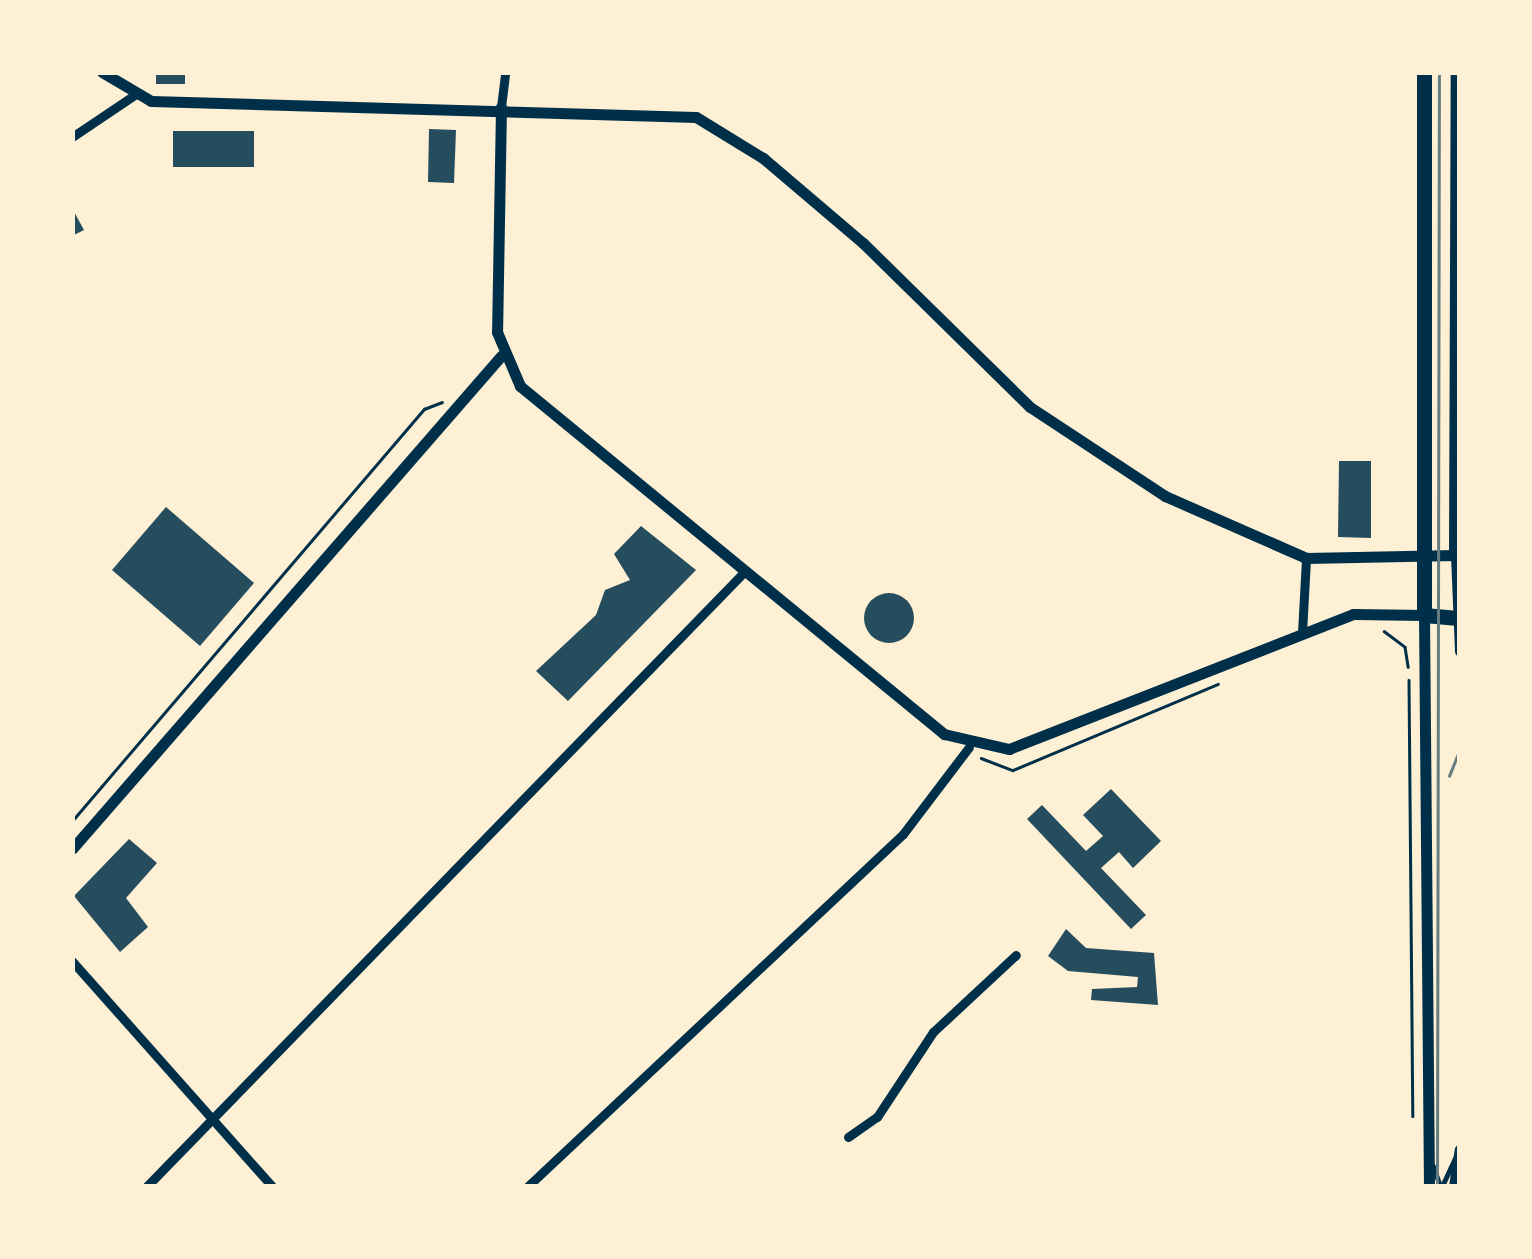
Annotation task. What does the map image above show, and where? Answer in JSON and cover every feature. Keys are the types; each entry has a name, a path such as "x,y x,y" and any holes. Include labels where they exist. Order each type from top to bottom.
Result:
{"main road":[{"path":"1428,72 1424,118 1424,615 1459,618"},
{"path":"1458,72 1458,555"}],"street":[{"path":"102,72 136,94 664,111 720,128 863,244 1030,407 1165,496 1306,558 1424,559 1458,555 1460,652"},
{"path":"506,72 500,107 501,356 520,386 969,747 1009,749 1353,614 1424,615 1429,1186"},
{"path":"72,137 136,94"},
{"path":"72,849 501,356"},
{"path":"1302,632 1306,558"},
{"path":"146,1186 214,1121 745,570"},
{"path":"528,1186 903,834 969,747"},
{"path":"848,1137 877,1117 933,1032 1016,954"},
{"path":"72,961 272,1186"},
{"path":"1449,1185 1459,1150"}],"lane":[{"path":"1426,1144 1449,1185"}],"path":[{"path":"72,821 432,401"},
{"path":"1377,628 1404,647 1408,668 1405,1080 1415,1127"},
{"path":"990,766 1013,770 1228,680"}],"building":[{"path":"156,72 185,72 185,84 156,84"},
{"path":"429,129 456,130 454,183 428,182"},
{"path":"173,131 254,131 254,167 173,167"},
{"path":"72,208 84,230 72,236"},
{"path":"1339,461 1371,461 1371,538 1338,537"},
{"path":"166,507 254,583 200,646 112,570"},
{"path":"641,526 696,570 568,701 536,671 596,615 605,590 630,580 614,554"},
{"path":"889,593 906,601 914,618 906,635 889,643 872,635 864,618 872,601"},
{"path":"1111,789 1161,841 1133,868 1119,852 1101,868 1146,915 1131,929 1027,819 1042,805 1086,851 1103,836 1083,815"},
{"path":"129,839 157,863 126,898 148,927 120,952 74,896"},
{"path":"1066,929 1086,948 1154,953 1158,1005 1091,1000 1092,989 1137,987 1138,977 1068,971 1048,956"}],"tram line":[{"path":"1437,1186 1439,72"},
{"path":"1449,776 1460,749"}]}
